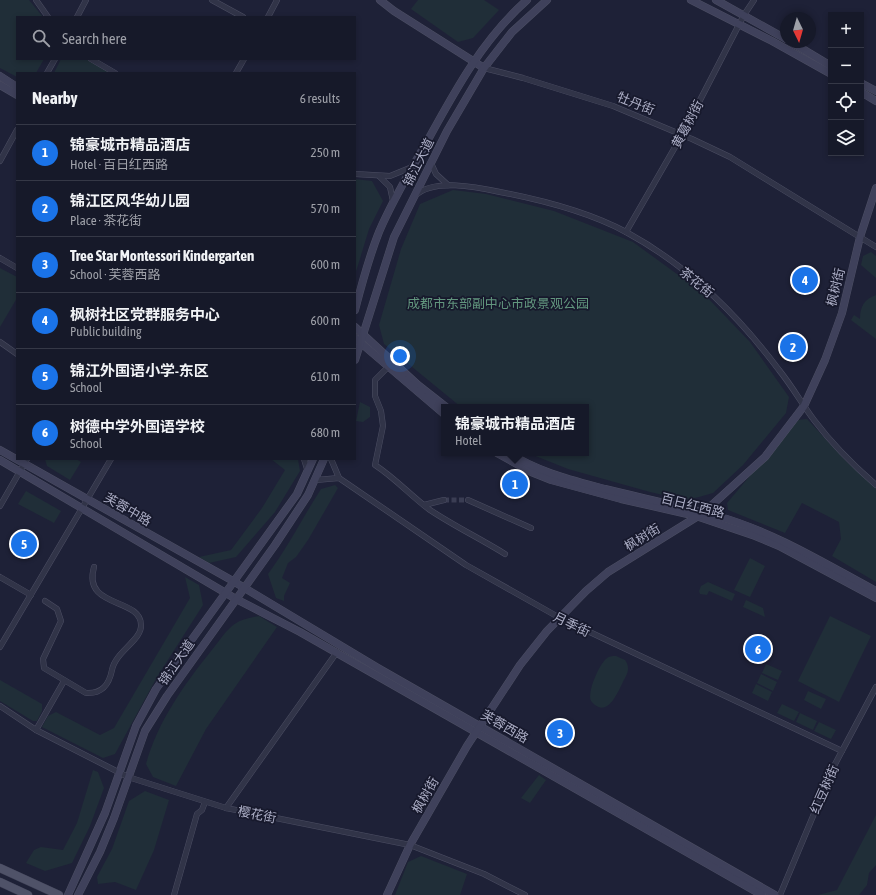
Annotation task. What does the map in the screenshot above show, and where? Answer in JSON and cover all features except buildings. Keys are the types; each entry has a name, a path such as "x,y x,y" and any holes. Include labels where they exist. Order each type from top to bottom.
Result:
{"main road":[{"name":"牡丹街","path":"380,0 394,11 484,68"},
{"name":"锦江大道","path":"356,306 367,266 380,231 457,88 501,24 527,0"},
{"name":"锦江大道","path":"356,353 358,340 362,334 394,237 432,160 484,68 512,32 547,0"},
{"path":"691,0 772,41 828,72"},
{"path":"716,0 780,36"},
{"path":"800,48 828,64"},
{"path":"0,76 16,86"},
{"path":"863,84 876,91"},
{"path":"0,85 16,94"},
{"path":"864,94 876,101"},
{"name":"枫树街","path":"387,895 410,844 479,729 520,665 560,618 608,572 700,514 765,457 804,406 825,360 842,313 860,237 876,188"},
{"path":"356,328 418,385 442,404"},
{"path":"358,340 441,411"},
{"name":"芙蓉中路","path":"0,450 16,457"},
{"name":"百日红西路","path":"502,456 531,472 565,484 700,514 779,546 876,598"},
{"name":"百日红西路","path":"514,456 534,467 581,483 759,530 779,538 876,591"},
{"name":"芙蓉中路","path":"0,460 236,599"},
{"name":"锦江大道","path":"68,895 99,826 136,726 156,689 297,494 314,460"},
{"name":"锦江大道","path":"78,895 100,852 145,731 167,696 275,545 316,480 324,460"},
{"name":"芙蓉中路","path":"26,461 87,500 244,588"},
{"name":"芙蓉西路","path":"244,588 479,729 762,895"},
{"name":"芙蓉西路","path":"236,599 479,729 775,895"},
{"path":"0,868 59,895"},
{"path":"0,882 28,895"}],"street":[{"path":"36,0 47,16"},
{"path":"78,16 86,0"},
{"path":"212,0 241,16"},
{"path":"269,16 277,0"},
{"name":"黄葛树街","path":"626,232 682,135 744,15 754,0"},
{"path":"48,72 54,60"},
{"path":"93,60 113,72"},
{"path":"237,72 243,60"},
{"name":"牡丹街","path":"484,68 524,78 613,106 682,135 730,157 876,247"},
{"path":"0,161 16,132"},
{"path":"432,160 432,168 448,185"},
{"path":"356,174 380,176 398,173 414,166"},
{"path":"380,176 390,187 394,203"},
{"name":"茶花街","path":"412,200 416,194 423,191 448,185 532,198 593,217 626,232 686,272 727,308 780,371 830,440 875,482"},
{"path":"0,258 16,267"},
{"path":"0,342 16,353"},
{"path":"388,367 375,380 375,396 381,411 383,426 375,465 391,476 405,491 424,505 505,554"},
{"path":"0,647 110,460"},
{"path":"304,460 308,472"},
{"path":"316,480 339,478 331,460"},
{"path":"0,506 26,461"},
{"name":"月季街","path":"339,478 466,565 560,618 842,751"},
{"path":"424,505 444,500"},
{"path":"468,500 531,528"},
{"path":"45,601 59,612 61,621 44,654 42,663 44,668 86,693 98,692 104,688 111,676 114,660 141,630 141,621 136,613 99,594 94,588 92,581 94,567"},
{"path":"0,577 31,595"},
{"path":"226,808 336,652"},
{"path":"36,730 64,681"},
{"name":"红豆树街","path":"780,895 810,819 842,751 876,687"},
{"name":"樱花街","path":"0,706 36,730 128,776 226,808 410,844 484,874 525,895"},
{"path":"174,895 197,814 202,810 205,802"}],"green space":[{"path":"0,0 29,0 42,16 16,16 16,60 43,60 37,72 16,72 16,76 0,68"},
{"path":"418,0 484,0 499,10 473,38 458,42 411,9"},
{"path":"60,60 88,60 109,72 54,72"},
{"path":"356,179 372,181 383,201 369,229 356,272"},
{"name":"成都市东部副中心市政景观公园","path":"453,190 486,194 554,211 633,242 703,293 750,342 789,397 786,413 743,465 713,493 685,500 650,492 568,469 536,456 589,456 589,404 457,404 384,344 379,325 401,249 420,204"},
{"path":"871,252 876,256 876,278 861,265 863,256"},
{"path":"0,268 16,276 16,300 0,327"},
{"path":"876,295 876,339 851,320 854,315 860,319 862,307 866,301"},
{"path":"360,402 370,407 370,417 363,422 356,421"},
{"path":"807,419 847,462 876,488 876,582 832,556 841,539 839,522 802,503 785,533 728,510 727,503 797,420"},
{"path":"45,460 78,460 81,462 70,480 47,466"},
{"path":"272,460 298,460 300,471 275,512 236,557 209,563 199,557 231,550 262,508 285,470"},
{"path":"335,485 338,488 308,540 296,557 288,563 282,578 290,583 284,596 284,601 276,598 268,574 321,489"},
{"path":"26,491 61,511 54,523 18,504"},
{"path":"750,558 765,566 750,597 734,590"},
{"path":"185,577 199,585 203,605 157,677 115,754 103,758 42,727 48,716 56,712 100,735 114,728 190,598"},
{"path":"708,582 735,594 732,601 709,591 707,595 700,594 699,591 701,586"},
{"path":"746,600 763,608 765,617 743,607"},
{"path":"259,616 277,627 206,729 176,786 153,777 146,764 151,748 165,718 182,690 228,630 240,621"},
{"path":"830,616 871,636 839,702 798,681"},
{"path":"616,656 625,660 627,663 627,673 614,699 606,707 601,708 596,706 591,701 590,697 592,685 603,662 608,657"},
{"path":"766,664 782,671 778,680 762,673"},
{"path":"761,674 777,682 773,691 757,683"},
{"path":"0,680 42,704 42,711 37,721 33,721 0,701"},
{"path":"756,684 772,692 768,701 752,693"},
{"path":"808,691 826,699 821,709 804,700"},
{"path":"782,704 799,712 794,721 777,713"},
{"path":"800,713 817,721 813,730 796,722"},
{"path":"819,722 836,730 831,739 814,731"},
{"path":"93,770 98,772 104,788 90,826 72,863 45,871 26,863 34,850 41,847 63,850 77,823"},
{"path":"539,775 546,780 530,803 521,798"},
{"path":"145,791 169,800 154,850 136,890 115,882 98,884 97,877 112,849 129,801"},
{"path":"876,815 876,865 869,873 867,885 859,895 818,895 837,890"},
{"path":"421,856 467,874 460,895 395,895 408,862"}],"tunnel":[{"path":"444,500 468,500"}],"place":[{"name":"枫树社区党群服务中心","path":"805,280"},
{"name":"锦江区风华幼儿园","path":"793,347"},
{"name":"锦豪城市精品酒店","path":"515,484"},
{"name":"锦江外国语小学-东区","path":"24,544"},
{"name":"树德中学外国语学校","path":"758,649"},
{"name":"Tree Star Montessori Kindergarten","path":"560,733"}]}
